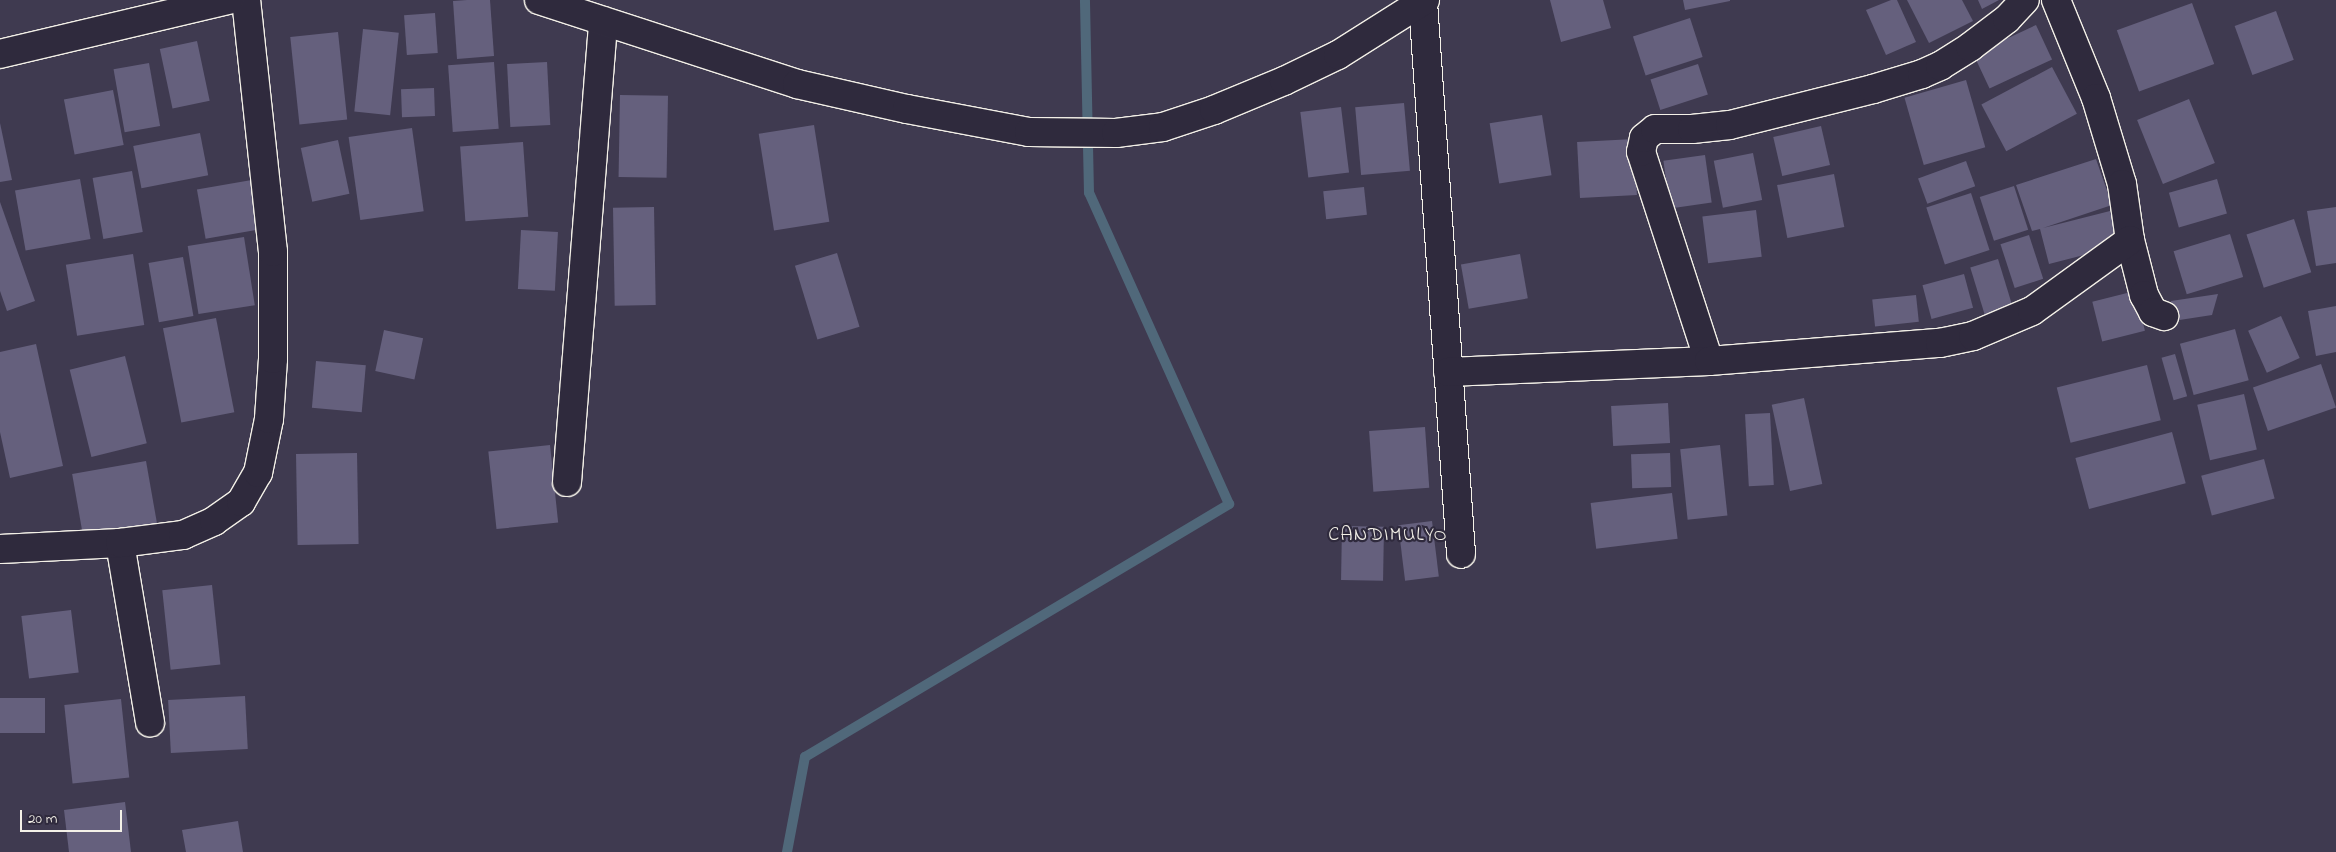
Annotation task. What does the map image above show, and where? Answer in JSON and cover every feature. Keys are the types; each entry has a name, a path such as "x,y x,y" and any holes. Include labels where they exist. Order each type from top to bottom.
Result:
{"street":[{"path":"0,54 229,0"},
{"path":"0,549 120,543 183,535 214,521 241,502 258,473 270,419 273,359 273,252 246,0"},
{"path":"538,0 797,84 907,109 1029,132 1116,133 1163,126 1214,110 1338,55 1424,1 1460,554"},
{"path":"1709,361 1641,152 1644,138 1655,129 1730,125 1873,89 1922,74 1940,66 1970,46 2007,19 2024,0"},
{"path":"2056,0 2096,98 2122,184 2130,240 2147,304 2153,312 2164,316"},
{"path":"567,482 603,21"},
{"path":"1448,372 1709,361 1940,343 1973,336 2032,311 2130,240"},
{"path":"120,543 150,724"}],"building":[{"path":"490,0 494,56 457,59 453,1"},
{"path":"1550,0 1603,0 1611,28 1561,42"},
{"path":"1683,0 1730,0 1730,1 1685,10"},
{"path":"1891,0 1897,0 1916,42 1886,55 1866,10"},
{"path":"1907,0 1962,0 1973,21 1929,43"},
{"path":"1978,0 1999,0 1982,9"},
{"path":"2192,3 2214,64 2139,91 2117,30"},
{"path":"2276,11 2294,60 2252,75 2235,26"},
{"path":"435,13 438,53 407,55 404,15"},
{"path":"1690,18 1703,57 1646,76 1633,37"},
{"path":"2036,25 2052,59 1990,89 1973,54"},
{"path":"363,29 399,33 390,115 354,112"},
{"path":"338,32 347,120 299,125 290,37"},
{"path":"197,41 210,101 173,109 160,49"},
{"path":"494,62 499,129 453,132 448,65"},
{"path":"547,62 550,125 510,127 507,64"},
{"path":"149,63 160,126 125,132 114,69"},
{"path":"1698,64 1708,94 1660,110 1650,79"},
{"path":"2052,67 2077,114 2006,151 1981,105"},
{"path":"1966,80 1985,147 1924,165 1904,98"},
{"path":"434,88 435,116 402,117 401,89"},
{"path":"113,90 124,145 75,155 64,100"},
{"path":"620,95 668,96 667,178 619,177"},
{"path":"2189,99 2215,163 2163,184 2137,120"},
{"path":"1404,103 1410,171 1361,175 1355,107"},
{"path":"1341,107 1349,173 1308,178 1300,112"},
{"path":"1542,115 1552,175 1499,184 1490,123"},
{"path":"0,123 12,180 0,182"},
{"path":"814,125 829,222 774,231 759,134"},
{"path":"1821,126 1830,165 1782,176 1773,137"},
{"path":"412,128 424,211 360,220 349,137"},
{"path":"200,133 208,175 141,188 133,146"},
{"path":"1634,139 1637,195 1580,198 1577,142"},
{"path":"338,140 349,194 312,202 301,148"},
{"path":"523,142 528,217 465,221 460,146"},
{"path":"1753,153 1762,200 1723,208 1714,161"},
{"path":"1705,155 1712,203 1670,208 1663,161"},
{"path":"2096,159 2112,205 2043,228 2110,211 2119,246 2049,264 2040,229 2032,231 2016,185"},
{"path":"1966,161 1975,186 1927,204 1918,178"},
{"path":"132,171 143,232 103,239 93,178"},
{"path":"1834,174 1844,227 1787,238 1777,185"},
{"path":"80,179 91,239 26,251 15,190"},
{"path":"257,179 266,228 206,239 197,190"},
{"path":"2217,179 2227,214 2179,227 2169,193"},
{"path":"2014,186 2028,230 1994,241 1980,197"},
{"path":"1364,187 1367,215 1326,219 1323,191"},
{"path":"1971,193 1990,250 1945,265 1926,208"},
{"path":"0,202 35,301 7,311 0,291"},
{"path":"654,207 656,305 615,306 613,208"},
{"path":"2336,207 2336,263 2316,266 2307,211"},
{"path":"1756,210 1762,257 1708,263 1702,217"},
{"path":"2294,219 2311,272 2264,288 2246,234"},
{"path":"521,230 558,232 555,291 518,289"},
{"path":"2230,234 2243,277 2187,294 2174,251"},
{"path":"2029,235 2043,279 2015,288 2000,244"},
{"path":"244,237 255,305 198,314 188,246"},
{"path":"837,253 860,327 817,339 795,266"},
{"path":"133,254 144,325 77,336 66,265"},
{"path":"1520,254 1528,298 1469,309 1461,264"},
{"path":"183,257 193,316 159,322 149,263"},
{"path":"1998,259 2012,306 1985,314 1970,267"},
{"path":"1964,274 1973,308 1932,319 1922,285"},
{"path":"2135,291 2145,331 2102,341 2092,302"},
{"path":"2218,294 2212,315 2173,321 2171,301"},
{"path":"1916,295 1919,322 1875,326 1872,300"},
{"path":"2336,306 2336,352 2316,356 2308,311"},
{"path":"2281,316 2300,358 2267,373 2248,331"},
{"path":"216,318 234,412 181,423 163,328"},
{"path":"2235,329 2249,380 2194,395 2180,344"},
{"path":"384,330 423,338 414,379 375,371"},
{"path":"36,344 63,466 10,478 0,432 0,352"},
{"path":"2175,354 2187,396 2174,400 2162,358"},
{"path":"125,356 147,443 91,457 70,370"},
{"path":"316,361 366,365 362,412 312,408"},
{"path":"2321,364 2336,407 2268,431 2253,387"},
{"path":"2147,365 2161,420 2071,443 2057,387"},
{"path":"2244,394 2257,450 2210,460 2197,405"},
{"path":"1804,398 1822,484 1790,491 1772,405"},
{"path":"1668,403 1670,443 1613,446 1611,406"},
{"path":"1770,413 1774,485 1749,486 1745,414"},
{"path":"1425,427 1429,488 1373,492 1369,431"},
{"path":"2172,432 2186,483 2089,509 2075,458"},
{"path":"550,445 558,523 496,529 488,451"},
{"path":"1720,445 1727,516 1688,520 1680,449"},
{"path":"357,453 359,544 298,545 296,454"},
{"path":"1670,453 1671,487 1632,488 1631,454"},
{"path":"2264,459 2275,499 2212,515 2201,476"},
{"path":"146,461 158,527 84,540 72,474"},
{"path":"1672,493 1678,539 1596,549 1591,503"},
{"path":"1432,521 1439,577 1405,581 1398,525"},
{"path":"1342,526 1384,527 1383,581 1341,580"},
{"path":"212,585 220,665 171,670 162,590"},
{"path":"71,610 79,673 29,679 21,616"},
{"path":"245,696 248,749 171,753 168,700"},
{"path":"0,698 45,698 45,733 0,733"},
{"path":"121,699 129,778 73,784 64,705"},
{"path":"125,802 131,852 69,852 64,810"},
{"path":"238,821 243,852 186,852 182,830"}],"waterway":[{"path":"787,852 805,757 1229,504 1089,193 1085,0"}],"district":[{"name":"CANDIMULYO","path":"1388,535"}]}
